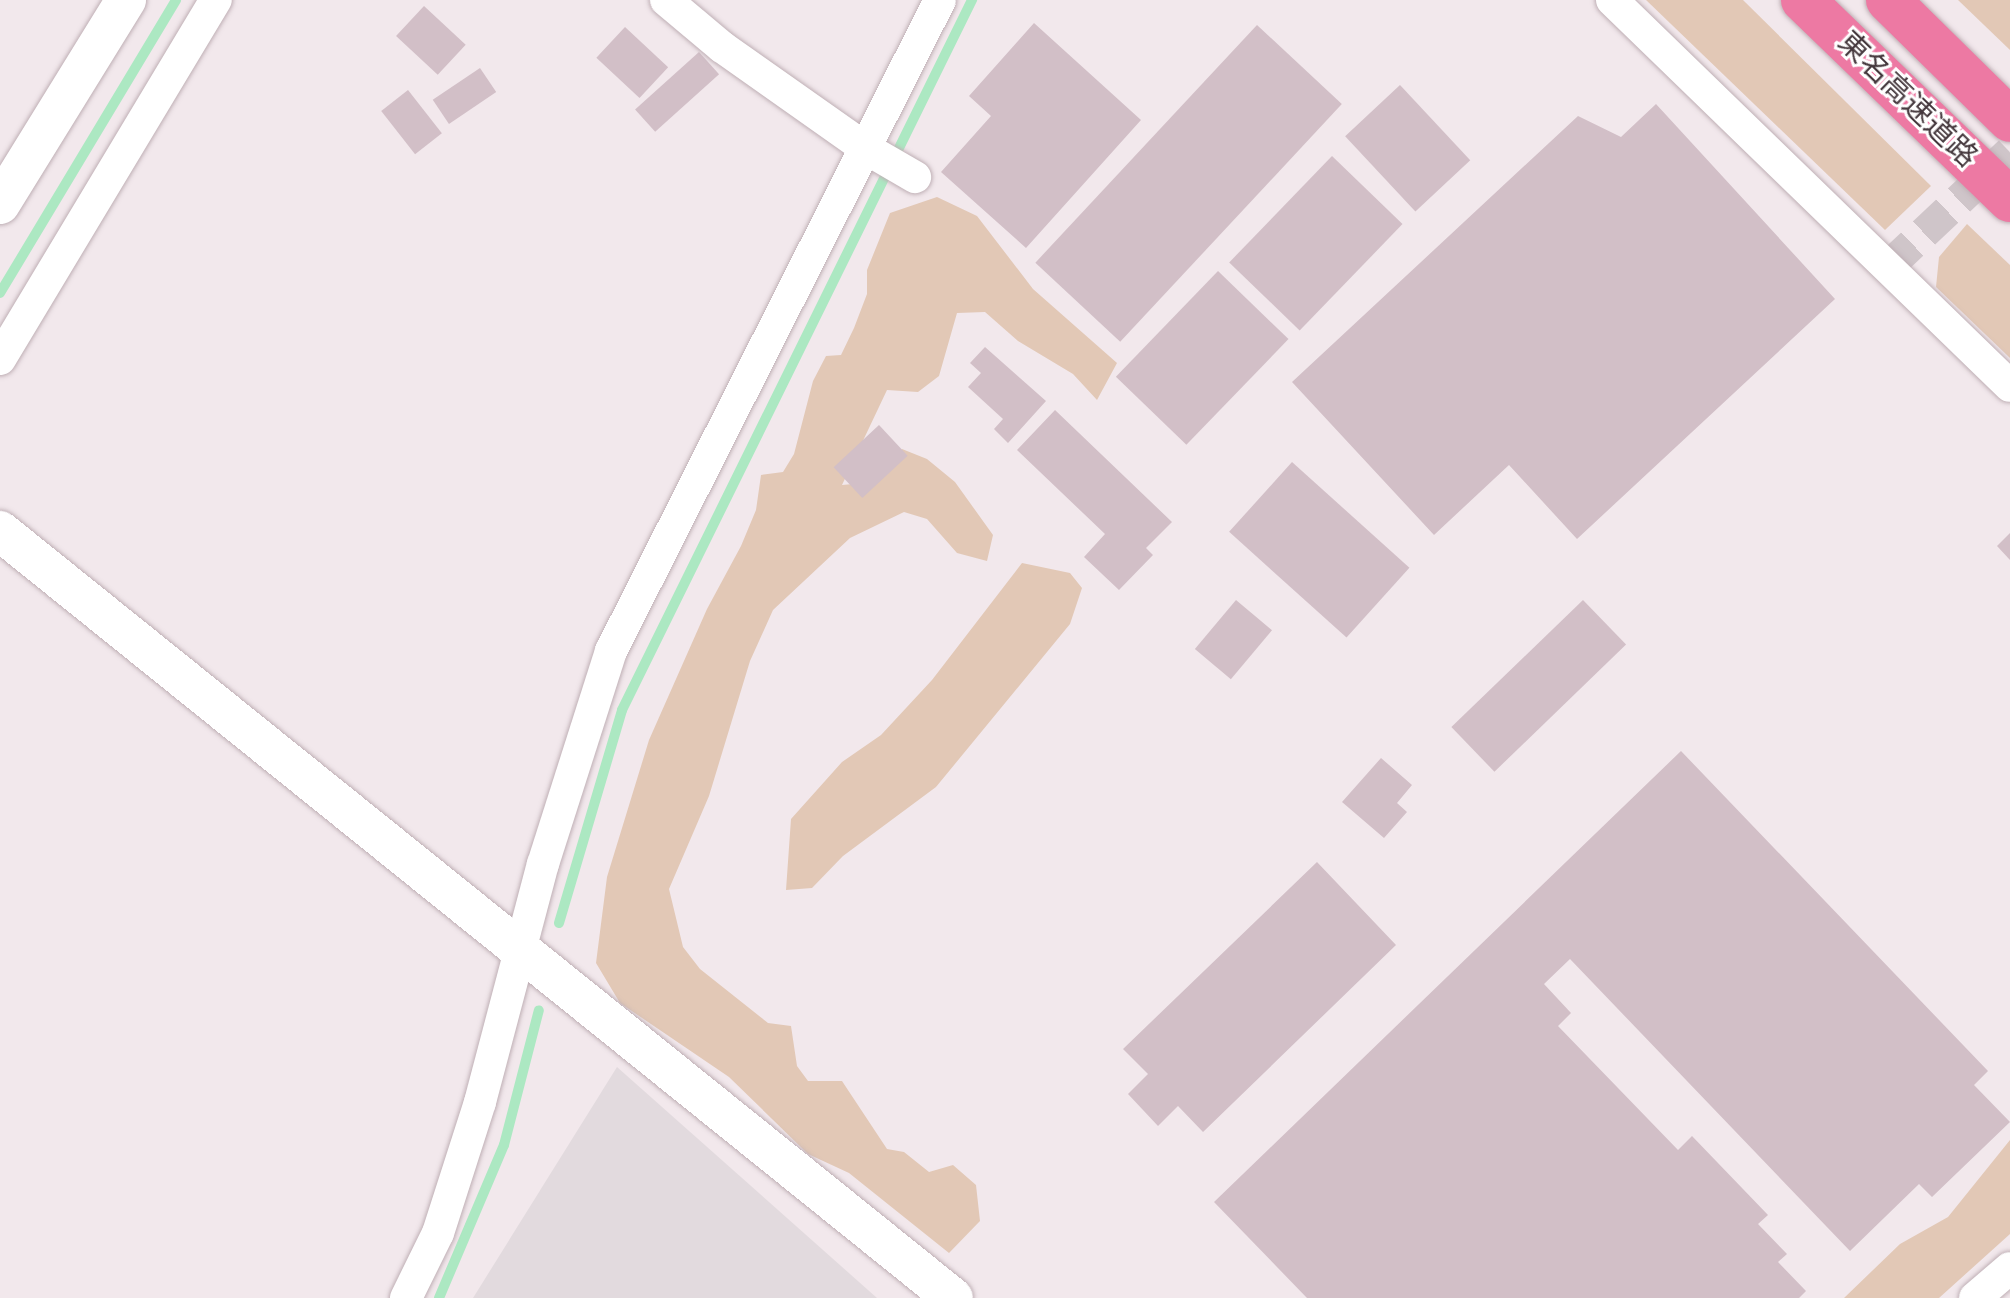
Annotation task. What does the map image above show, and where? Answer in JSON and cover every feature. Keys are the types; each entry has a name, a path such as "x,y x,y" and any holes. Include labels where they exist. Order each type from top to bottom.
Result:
{"highway":[{"name":"東名高速道路","path":"1803,0 2010,200"},
{"name":"東名高速道路","path":"1888,0 2010,120"}],"street":[{"path":"0,204 126,0"},
{"path":"0,359 216,0"},
{"path":"666,0 722,47 867,150 912,174"},
{"path":"406,1298 438,1233 522,952 543,864 611,651 867,150 940,0"},
{"path":"1612,0 2010,386"},
{"path":"0,531 953,1298"},
{"path":"1975,1298 2010,1268"}],"shaded area":[{"path":"1646,0 1743,0 1931,186 1885,230"},
{"path":"1958,0 2010,0 2010,50"},
{"path":"937,197 977,216 1033,289 1117,363 1097,400 1073,374 1018,341 985,312 957,313 939,376 918,392 887,390 842,485 876,482 902,449 927,459 955,482 993,535 987,561 957,553 927,519 904,512 850,538 773,610 750,661 709,796 669,889 683,947 700,969 768,1023 791,1026 797,1066 808,1081 842,1081 887,1149 904,1152 929,1172 953,1165 976,1185 980,1221 949,1253 849,1173 808,1154 729,1077 620,1003 596,963 607,877 649,740 707,609 741,546 756,510 761,475 783,472 794,454 813,381 826,356 841,355 854,328 867,294 867,270 890,213"},
{"path":"1967,224 2010,265 2010,358 1936,287 1939,257"},
{"path":"1022,563 1070,573 1082,588 1070,624 936,787 843,856 812,888 786,890 791,819 842,762 881,735 932,680"},
{"path":"617,1067 877,1298 473,1298"},
{"path":"2010,1140 2010,1234 1939,1298 1844,1298 1900,1244 1948,1217"}],"building":[{"path":"424,6 466,45 438,75 396,36"},
{"path":"1034,23 1141,120 1026,248 941,172 991,116 969,96"},
{"path":"1257,25 1342,104 1120,342 1035,263"},
{"path":"625,27 668,67 640,98 596,58"},
{"path":"699,52 719,74 655,132 635,110"},
{"path":"480,68 496,92 449,124 433,100"},
{"path":"1400,85 1470,160 1415,211 1345,136"},
{"path":"408,90 442,133 415,154 381,111"},
{"path":"1656,104 1835,299 1577,539 1509,465 1434,535 1292,382 1578,116 1621,137"},
{"path":"1332,156 1402,224 1300,331 1229,262"},
{"path":"1218,271 1288,339 1186,445 1116,377"},
{"path":"985,347 1046,401 1008,443 994,429 1003,419 968,387 981,373 970,363"},
{"path":"1055,410 1172,522 1146,548 1153,555 1119,590 1084,557 1105,534 1017,450"},
{"path":"879,425 908,456 862,498 834,467"},
{"path":"1292,462 1409,568 1347,638 1229,532"},
{"path":"2010,533 2010,560 1997,546"},
{"path":"1236,600 1272,630 1231,679 1195,649"},
{"path":"1583,600 1626,645 1494,772 1451,727"},
{"path":"1681,751 1988,1071 1974,1085 2010,1122 1932,1197 1919,1184 1850,1251 1570,959 1544,984 1571,1013 1558,1026 1678,1150 1692,1136 1768,1215 1758,1224 1787,1254 1778,1262 1806,1291 1799,1298 1307,1298 1214,1202"},
{"path":"1381,758 1412,785 1397,803 1407,812 1384,838 1342,802"},
{"path":"1317,862 1396,945 1203,1132 1178,1106 1158,1126 1128,1094 1148,1074 1123,1049"}],"waterway":[{"path":"0,293 176,0"},
{"path":"559,923 622,710 972,0"},
{"path":"439,1298 504,1145 539,1010"}],"tunnel":[{"path":"1889,266 2010,152"}]}
